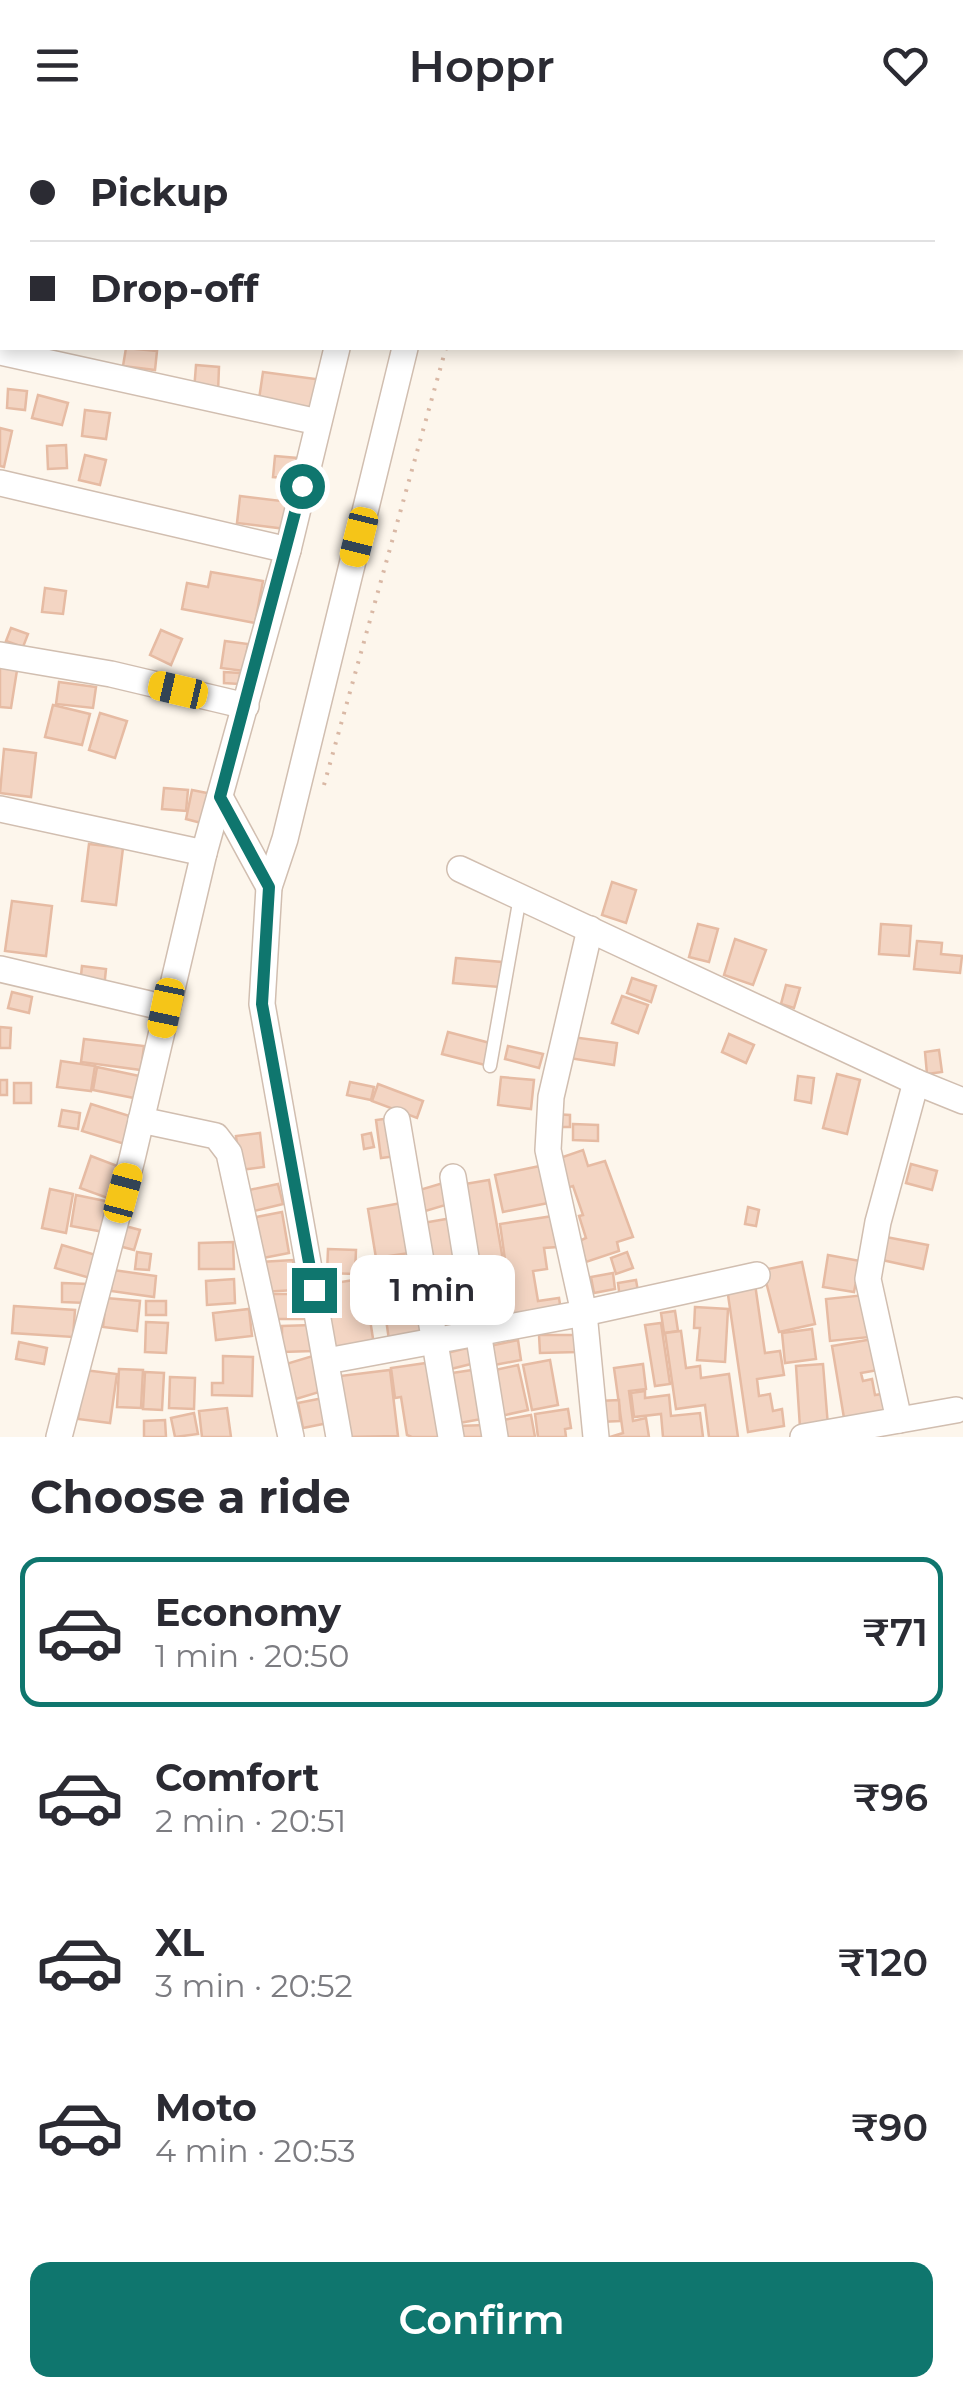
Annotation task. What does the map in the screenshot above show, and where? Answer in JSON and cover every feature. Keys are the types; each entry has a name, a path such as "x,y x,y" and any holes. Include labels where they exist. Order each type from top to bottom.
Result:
{"street":[{"path":"59,1437 141,1120 204,853 288,550 336,350"},
{"path":"141,1120 216,1136 229,1153 290,1437 338,1432 262,1004 269,887 285,840 405,350"},
{"path":"0,352 318,422"},
{"path":"0,483 288,550"},
{"path":"0,654 111,674 246,706"},
{"path":"220,797 269,887"},
{"path":"0,808 204,853"},
{"path":"460,868 963,1101"},
{"path":"590,929 566,1020 548,1124 548,1150 584,1313 596,1437"},
{"path":"0,969 166,1008"},
{"path":"899,1420 868,1279 878,1222 916,1082"},
{"path":"397,1120 450,1437"},
{"path":"453,1178 495,1437"},
{"path":"326,1361 584,1313 756,1274"},
{"path":"803,1437 956,1410"}],"lane":[{"path":"490,1066 520,897"}],"path":[{"path":"321,796 445,350"}],"building":[{"path":"126,350 157,351 155,370 123,366"},
{"path":"196,365 219,367 218,393 194,391"},
{"path":"263,372 323,380 318,415 258,406"},
{"path":"8,389 27,391 25,410 7,408"},
{"path":"38,395 68,403 62,425 32,418"},
{"path":"85,410 110,413 106,439 82,436"},
{"path":"0,428 12,431 4,467 0,466"},
{"path":"66,445 67,468 48,469 47,446"},
{"path":"85,455 106,460 100,485 79,480"},
{"path":"275,456 297,458 295,479 273,477"},
{"path":"240,496 290,502 286,529 237,523"},
{"path":"211,572 263,581 255,623 182,609 187,583 208,587"},
{"path":"45,588 66,591 63,614 42,612"},
{"path":"11,628 28,634 23,647 6,641"},
{"path":"161,630 182,639 171,665 150,655"},
{"path":"225,641 248,644 244,671 221,668"},
{"path":"0,661 18,664 11,708 0,707"},
{"path":"224,672 240,673 239,684 224,683"},
{"path":"59,682 96,687 93,708 56,704"},
{"path":"53,705 90,714 82,745 45,737"},
{"path":"100,713 127,721 115,758 89,750"},
{"path":"4,749 36,753 31,797 0,793"},
{"path":"164,788 188,790 186,811 162,809"},
{"path":"192,790 212,794 205,824 186,819"},
{"path":"89,844 123,848 116,905 82,901"},
{"path":"612,882 636,890 626,923 602,915"},
{"path":"12,901 52,906 46,956 5,951"},
{"path":"698,924 718,929 709,962 689,957"},
{"path":"881,924 911,926 909,956 879,954"},
{"path":"735,939 766,950 753,985 724,975"},
{"path":"917,941 942,943 941,954 962,956 960,973 914,969"},
{"path":"456,958 502,962 499,987 453,983"},
{"path":"82,966 106,969 104,988 80,985"},
{"path":"632,978 656,986 651,1002 627,993"},
{"path":"786,985 800,988 794,1008 781,1004"},
{"path":"12,992 32,997 29,1013 8,1008"},
{"path":"622,996 648,1005 638,1033 612,1023"},
{"path":"0,1027 11,1028 10,1048 0,1048"},
{"path":"448,1032 490,1043 485,1065 442,1054"},
{"path":"729,1034 754,1045 746,1063 722,1052"},
{"path":"572,1037 617,1043 614,1065 569,1058"},
{"path":"84,1039 144,1046 141,1070 81,1062"},
{"path":"508,1046 543,1054 539,1068 505,1059"},
{"path":"939,1050 942,1072 927,1074 925,1052"},
{"path":"61,1061 95,1066 91,1091 57,1087"},
{"path":"97,1067 144,1077 139,1099 93,1090"},
{"path":"837,1074 860,1080 847,1134 823,1128"},
{"path":"798,1076 814,1078 811,1103 795,1100"},
{"path":"501,1077 534,1080 531,1109 498,1105"},
{"path":"0,1080 7,1080 7,1095 0,1095"},
{"path":"350,1082 374,1087 371,1100 347,1095"},
{"path":"14,1083 31,1083 31,1103 14,1103"},
{"path":"378,1084 423,1101 417,1118 372,1101"},
{"path":"91,1104 136,1118 128,1145 82,1131"},
{"path":"62,1110 80,1113 78,1129 59,1126"},
{"path":"553,1114 570,1115 570,1127 553,1127"},
{"path":"392,1118 397,1156 381,1158 376,1120"},
{"path":"573,1124 598,1125 598,1141 573,1140"},
{"path":"260,1133 264,1167 240,1170 236,1136"},
{"path":"371,1133 374,1147 364,1149 362,1135"},
{"path":"583,1150 588,1166 605,1161 633,1237 617,1242 619,1251 586,1262 579,1241 586,1238 579,1216 583,1215 573,1186 563,1189 554,1160"},
{"path":"91,1156 125,1169 113,1200 80,1188"},
{"path":"911,1164 937,1171 932,1190 906,1183"},
{"path":"540,1166 558,1201 503,1212 495,1175"},
{"path":"489,1180 514,1323 497,1326 494,1308 479,1311 459,1185"},
{"path":"443,1183 449,1204 422,1212 416,1191"},
{"path":"278,1184 283,1204 254,1211 249,1190"},
{"path":"50,1189 73,1194 66,1233 42,1228"},
{"path":"76,1195 115,1203 109,1233 71,1226"},
{"path":"407,1202 416,1252 376,1258 368,1209"},
{"path":"748,1207 759,1210 756,1226 745,1224"},
{"path":"282,1212 289,1253 263,1258 256,1217"},
{"path":"553,1216 557,1247 544,1248 547,1269 533,1271 538,1301 559,1298 562,1317 514,1324 500,1224"},
{"path":"452,1218 466,1299 430,1305 417,1224"},
{"path":"125,1226 140,1230 134,1250 119,1246"},
{"path":"886,1237 928,1245 923,1269 882,1260"},
{"path":"233,1242 234,1269 199,1269 199,1243"},
{"path":"62,1245 96,1255 90,1278 55,1268"},
{"path":"328,1249 356,1250 355,1274 327,1273"},
{"path":"137,1252 151,1254 149,1270 135,1269"},
{"path":"627,1252 633,1268 616,1274 611,1258"},
{"path":"828,1255 860,1261 854,1292 823,1287"},
{"path":"293,1260 295,1290 262,1292 260,1262"},
{"path":"802,1262 815,1324 779,1332 763,1270"},
{"path":"113,1270 156,1276 154,1297 111,1291"},
{"path":"414,1270 425,1335 389,1340 382,1291 366,1294 374,1345 330,1352 317,1286"},
{"path":"613,1273 615,1289 594,1293 591,1277"},
{"path":"234,1279 235,1303 207,1305 206,1281"},
{"path":"636,1280 639,1297 620,1299 618,1283"},
{"path":"62,1283 88,1284 87,1303 62,1302"},
{"path":"755,1284 765,1353 780,1351 784,1375 757,1379 759,1396 770,1394 773,1411 782,1409 784,1426 748,1432 727,1288"},
{"path":"273,1294 309,1294 309,1319 273,1319"},
{"path":"865,1295 870,1337 830,1341 826,1299"},
{"path":"106,1298 140,1301 137,1331 103,1327"},
{"path":"465,1300 468,1317 452,1320 455,1334 437,1337 431,1307"},
{"path":"146,1301 166,1301 166,1315 146,1315"},
{"path":"14,1306 75,1310 73,1337 12,1333"},
{"path":"695,1307 728,1309 725,1362 697,1360 700,1328 694,1328"},
{"path":"249,1309 252,1336 216,1340 213,1313"},
{"path":"675,1311 678,1331 664,1333 661,1313"},
{"path":"146,1322 168,1323 166,1353 145,1352"},
{"path":"661,1323 670,1384 655,1386 645,1325"},
{"path":"312,1325 313,1351 282,1352 282,1326"},
{"path":"812,1329 816,1359 785,1363 782,1333"},
{"path":"681,1331 686,1368 700,1366 701,1378 729,1374 738,1437 709,1437 705,1405 676,1409 665,1333"},
{"path":"539,1335 577,1335 577,1352 540,1353"},
{"path":"873,1339 878,1370 861,1373 863,1381 872,1379 875,1395 888,1393 891,1410 844,1418 832,1346"},
{"path":"518,1340 521,1360 489,1366 485,1347"},
{"path":"19,1342 47,1348 44,1364 16,1359"},
{"path":"475,1346 479,1362 443,1371 439,1355"},
{"path":"316,1355 326,1390 296,1399 286,1364"},
{"path":"223,1356 253,1357 252,1396 212,1395 212,1383 223,1383"},
{"path":"550,1360 558,1405 532,1410 523,1365"},
{"path":"433,1362 444,1437 412,1437 407,1435 401,1397 395,1398 391,1368"},
{"path":"643,1364 646,1389 629,1391 633,1421 646,1418 649,1437 610,1437 623,1433 614,1368"},
{"path":"823,1364 828,1426 800,1428 796,1366"},
{"path":"518,1365 528,1410 496,1417 486,1372"},
{"path":"119,1369 143,1370 141,1408 117,1407"},
{"path":"479,1369 487,1418 454,1424 445,1374"},
{"path":"84,1370 117,1374 110,1423 78,1419"},
{"path":"390,1370 398,1436 346,1437 340,1376"},
{"path":"145,1372 164,1373 162,1410 143,1409"},
{"path":"170,1377 195,1378 194,1409 169,1408"},
{"path":"645,1391 645,1398 669,1395 671,1416 700,1413 703,1437 663,1437 661,1414 634,1417 631,1393"},
{"path":"328,1397 333,1422 303,1428 298,1403"},
{"path":"619,1400 620,1421 599,1422 598,1401"},
{"path":"227,1408 231,1437 202,1437 199,1411"},
{"path":"568,1409 571,1428 565,1429 566,1437 538,1437 535,1414"},
{"path":"194,1413 198,1434 175,1437 171,1418"},
{"path":"531,1415 535,1437 500,1437 497,1421"},
{"path":"165,1420 166,1437 144,1437 144,1421"},
{"path":"486,1425 486,1437 456,1437 456,1426"}],"route":[{"path":"302,486 220,797 269,887 262,1004 314,1290"}]}
